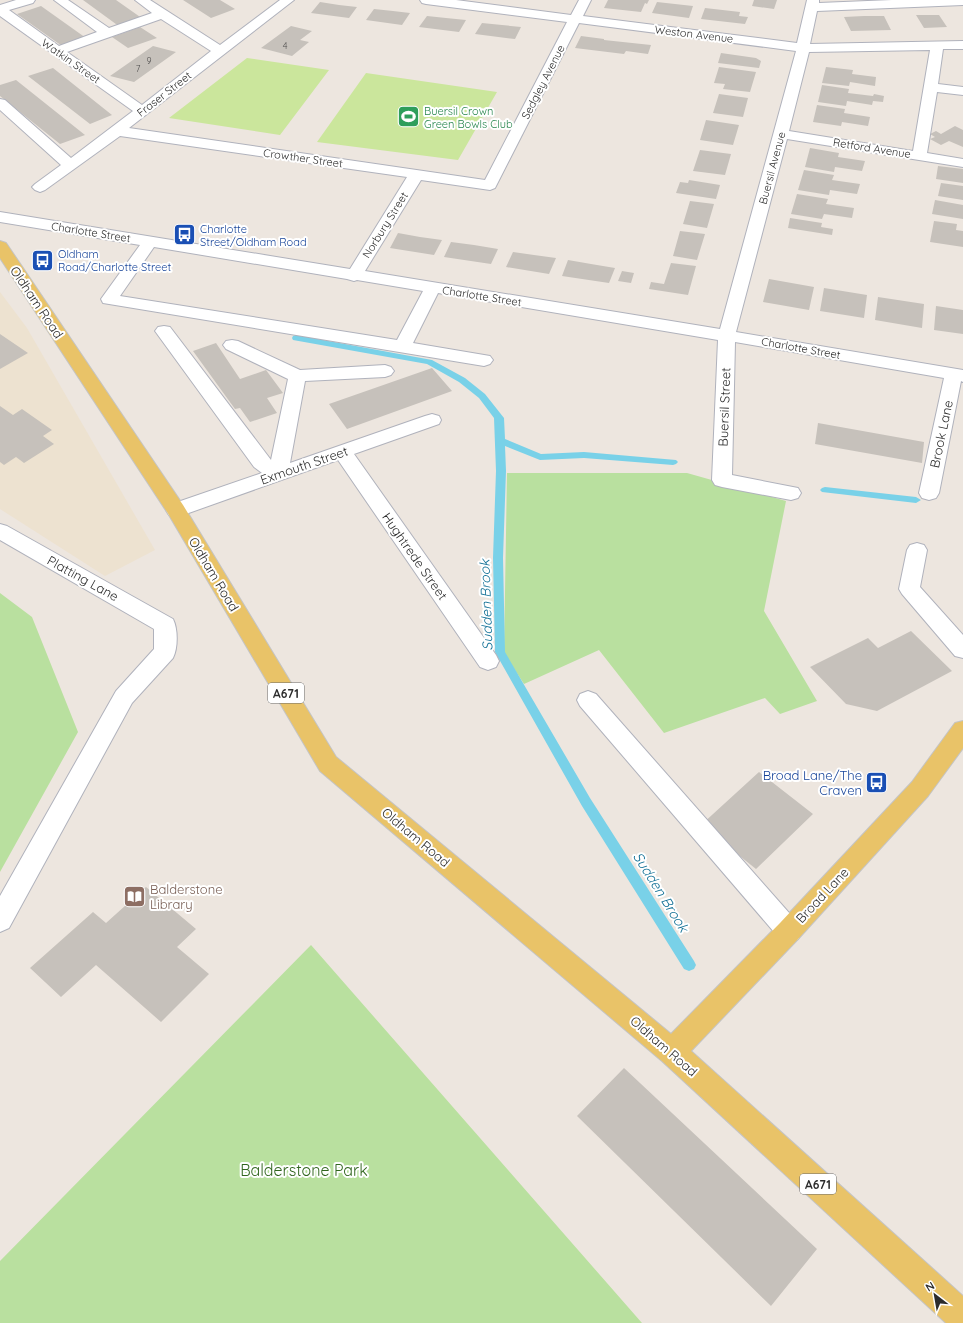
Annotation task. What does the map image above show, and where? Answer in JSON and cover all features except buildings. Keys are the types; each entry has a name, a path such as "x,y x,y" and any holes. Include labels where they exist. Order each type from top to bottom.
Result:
{"main road":[{"name":"Oldham Road","path":"0,246 176,510 328,764 672,1052 963,1317"},
{"name":"Broad Lane","path":"672,1052 790,931 920,789 963,730"}],"street":[{"path":"0,10 29,0"},
{"path":"60,0 107,33"},
{"path":"141,0 220,51"},
{"name":"Fraser Street","path":"40,187 117,131 288,0"},
{"name":"Weston Avenue","path":"426,0 803,48 963,45"},
{"name":"Sedgley Avenue","path":"490,185 585,0"},
{"path":"813,3 963,1"},
{"name":"Buersil Avenue","path":"727,335 781,134 813,3"},
{"name":"Watkin Street","path":"0,10 142,111"},
{"path":"56,51 162,14"},
{"path":"919,156 937,46"},
{"path":"931,87 963,91"},
{"path":"0,103 70,165"},
{"name":"Crowther Street","path":"117,131 490,185"},
{"name":"Retford Avenue","path":"781,134 963,163"},
{"name":"Norbury Street","path":"354,276 416,175"},
{"name":"Charlotte Street","path":"0,217 432,289 727,335 958,375"},
{"path":"150,242 109,299 484,360"},
{"path":"402,347 432,289"},
{"path":"164,331 261,462 278,474 297,376"},
{"name":"Buersil Street","path":"727,335 722,480 791,493"},
{"path":"232,345 297,376 385,371"},
{"name":"Brook Lane","path":"928,493 958,375"},
{"name":"Exmouth Street","path":"176,510 432,420"},
{"name":"Hughtrede Street","path":"342,452 488,661"},
{"name":"Platting Lane","path":"0,531 165,625 165,652 124,697 0,920"},
{"path":"917,550 909,589 963,650"},
{"path":"588,700 790,931"}],"shaded area":[{"path":"0,292 27,328 155,550 105,576 0,509"}],"green space":[{"path":"247,58 329,70 280,135 169,118"},
{"name":"Buersil Crown Green Bowls Club","path":"366,73 497,92 458,160 317,142"},
{"path":"507,473 687,473 786,501 764,611 817,701 780,714 765,698 664,733 599,650 524,684 504,653"},
{"path":"0,593 32,617 78,732 0,872"},
{"name":"Balderstone Park","path":"311,945 642,1323 0,1323 0,1261"}],"waterway":[{"name":"Sudden Brook","path":"296,338 429,362 462,380 482,396 499,418 501,471 498,558 500,652 586,802 689,965"},
{"path":"500,441 540,457 584,455 673,462"},
{"path":"825,490 916,500"}],"place":[{"name":"Buersil Crown Green Bowls Club","path":"408,117"},
{"name":"Charlotte Street/Oldham Road","path":"185,235"},
{"name":"Oldham Road/Charlotte Street","path":"43,260"},
{"name":"Broad Lane/The Craven","path":"877,782"},
{"name":"Balderstone Library","path":"134,896"}]}
